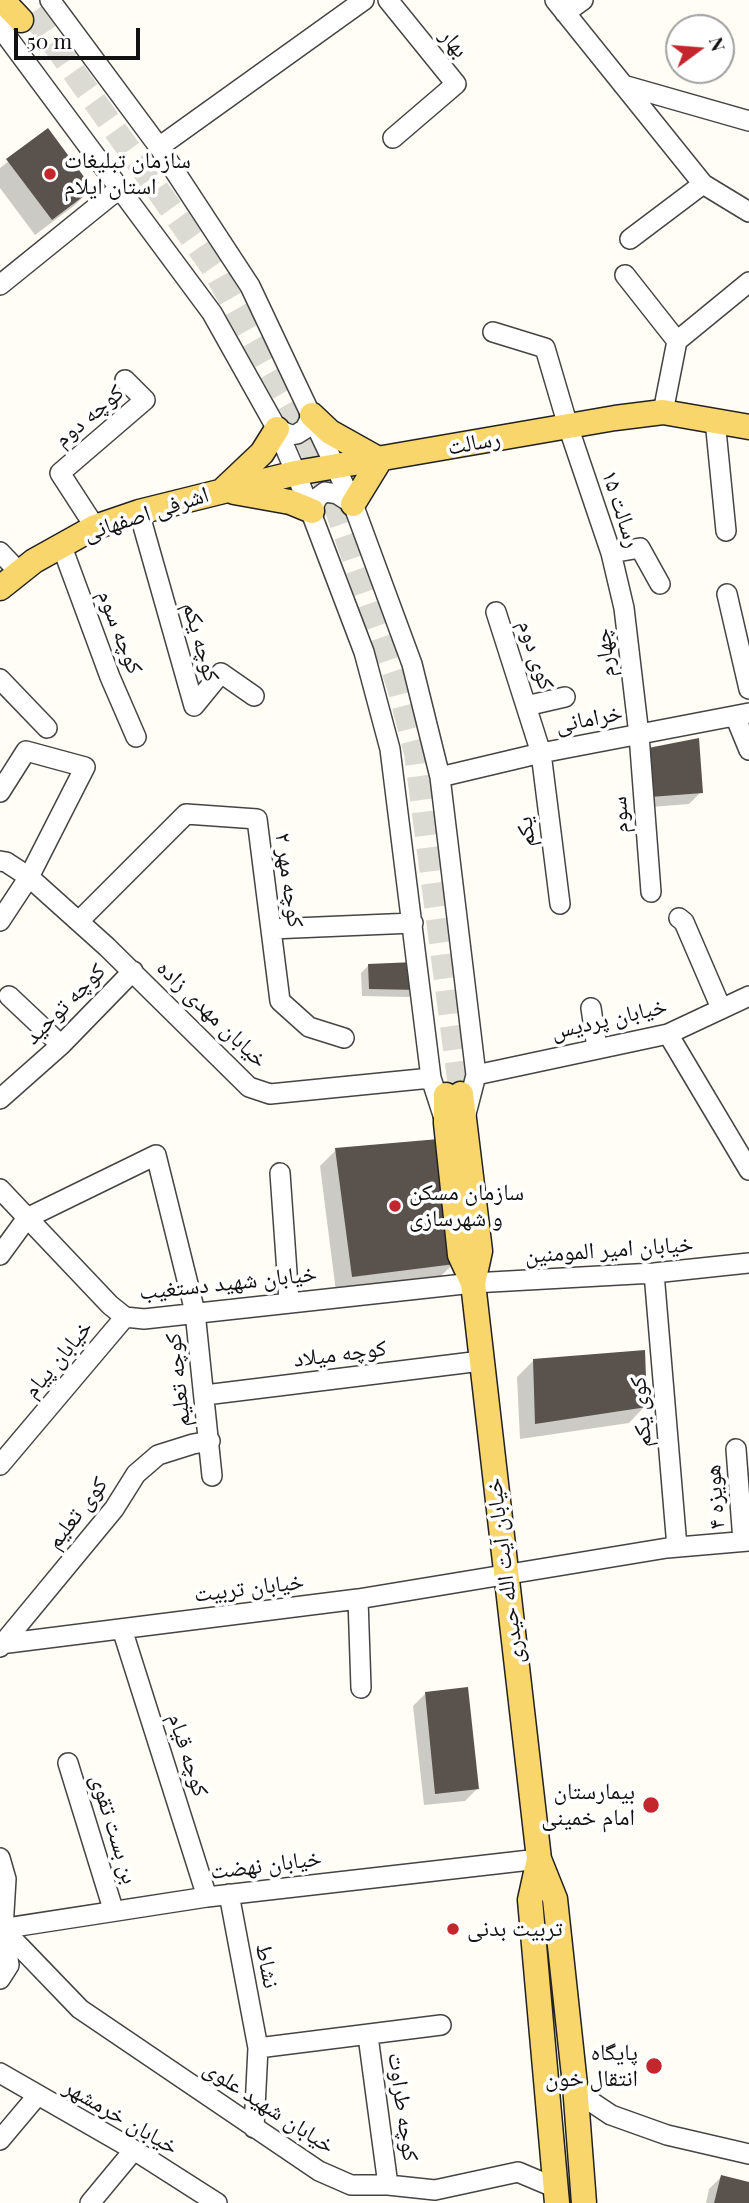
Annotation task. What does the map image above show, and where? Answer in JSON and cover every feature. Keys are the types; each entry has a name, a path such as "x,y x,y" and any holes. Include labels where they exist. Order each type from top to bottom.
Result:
{"main road":[{"path":"2,0 25,11"},
{"name":"رسالت","path":"296,473 663,412 749,427"},
{"path":"312,415 330,432 380,460 353,504"},
{"path":"223,490 262,453 277,429"},
{"name":"اشرفی اصفهانی","path":"10,580 61,544 95,527 139,512 296,473"},
{"path":"223,490 290,502 312,512"},
{"name":"خیابان آیت الله حیدری","path":"453,1086 455,1123 480,1251 473,1283 481,1361 539,1859 555,1899 575,2085 584,2203"},
{"name":"خیابان آیت الله حیدری","path":"539,1859 530,1900 557,2196"}],"street":[{"path":"159,147 364,0"},
{"name":"بهار","path":"388,0 456,84 393,138"},
{"path":"583,0 560,6 703,184 749,212"},
{"path":"453,1086 413,923 390,749 364,652 312,512 277,429 212,313 5,34 25,11 159,147 250,286 353,504 412,664 440,776 455,1123"},
{"path":"623,85 749,121"},
{"path":"630,239 703,184"},
{"path":"0,285 120,188"},
{"path":"625,275 677,341"},
{"path":"663,412 677,341 749,282"},
{"name":"رسالت ۱۵","path":"493,332 545,348 611,553 624,608"},
{"name":"کوچه دوم","path":"95,527 60,473 145,400 125,380"},
{"path":"277,429 291,435 297,434 305,429 312,415"},
{"path":"715,420 726,531"},
{"path":"312,512 317,498 325,492 337,494 353,504"},
{"name":"کوچه یکم","path":"139,512 194,706 221,673 254,696"},
{"name":"کوچه سوم","path":"61,544 110,677 136,737"},
{"path":"611,553 640,548 660,584"},
{"path":"0,552 10,580"},
{"path":"727,594 749,689"},
{"name":"چهارم","path":"624,608 639,735"},
{"name":"کوی دوم","path":"496,612 541,753"},
{"path":"0,679 47,728"},
{"path":"526,706 565,697"},
{"path":"742,715 749,750"},
{"name":"خرامانی","path":"440,776 541,753 742,715"},
{"name":"سوم","path":"639,735 651,892"},
{"path":"0,792 26,751 85,767 30,877 0,921"},
{"name":"یکم","path":"541,753 560,904"},
{"name":"کوچه مهر ۲","path":"79,922 186,814 257,819 280,1001 309,1027 344,1038"},
{"name":"خیابان مهدی زاده","path":"0,862 6,862 30,877 133,971 249,1087 270,1094 453,1086"},
{"path":"679,919 684,922 721,1008"},
{"path":"271,929 413,923"},
{"name":"کوچه توحید","path":"0,1099 61,1045 133,971"},
{"path":"9,996 61,1045"},
{"name":"خیابان پردیس","path":"453,1086 597,1048 668,1034 749,996"},
{"path":"591,1008 597,1048"},
{"path":"668,1034 746,1159"},
{"name":"کوچه تعلیم","path":"27,1218 156,1155 195,1312 212,1476"},
{"path":"280,1173 289,1301"},
{"name":"خیابان شهید دستغیب","path":"0,1189 110,1305 125,1317 144,1319 289,1301 473,1283"},
{"path":"0,1255 27,1218"},
{"name":"خیابان امیر المومنین","path":"473,1283 654,1273 749,1264"},
{"name":"کوی یکم","path":"654,1273 677,1548"},
{"name":"خیابان پیام","path":"0,1465 125,1317"},
{"name":"کوچه میلاد","path":"205,1395 481,1361"},
{"name":"کوی تعلیم","path":"1,1645 114,1509 136,1474 158,1455 210,1441"},
{"name":"هویزه ۴","path":"736,1449 746,1541"},
{"name":"خیابان تربیت","path":"1,1645 358,1599 677,1548 746,1541"},
{"path":"358,1599 361,1688"},
{"name":"کوچه قیام","path":"122,1629 207,1897"},
{"name":"بن بست تقوی","path":"68,1763 113,1909"},
{"path":"0,1858 6,1879 1,1928 9,1965 0,1979"},
{"name":"خیابان نهضت","path":"1,1928 113,1909 229,1894 539,1859"},
{"name":"نشاط","path":"229,1894 258,2048 254,2128"},
{"name":"خیابان شهید علوی","path":"1,1928 80,2009 319,2171 351,2185 388,2185 435,2190 518,2172 557,2196"},
{"path":"258,2048 441,2025"},
{"name":"کوچه طراوت","path":"368,2036 388,2185"},
{"name":"خیابان خرمشهر","path":"0,2073 134,2150 217,2203"},
{"path":"575,2085 584,2097 611,2115 667,2135 749,2154"},
{"path":"0,2140 37,2096"},
{"path":"90,2203 134,2150"}],"building":[{"name":"سازمان تبلیغات استان ایلام","path":"48,128 93,189 52,220 6,159"},
{"path":"699,738 703,793 650,797 643,749"},
{"path":"415,962 419,990 369,989 368,964"},
{"name":"سازمان مسکن و شهرسازی","path":"439,1139 455,1264 352,1277 335,1148"},
{"path":"645,1350 647,1407 535,1424 533,1359"},
{"path":"468,1687 479,1789 435,1794 425,1692"},
{"path":"721,2175 749,2182 749,2203 714,2203"}],"tunnel":[{"path":"32,13 213,268 300,422 338,513 399,687 416,753 461,1094"}],"place":[{"name":"سازمان تبلیغات استان ایلام","path":"50,174"},
{"name":"سازمان مسکن و شهرسازی","path":"395,1206"},
{"name":"بیمارستان امام خمینی","path":"651,1805"},
{"name":"تربیت بدنی","path":"453,1929"},
{"name":"پایگاه انتقال خون","path":"654,2066"}]}
